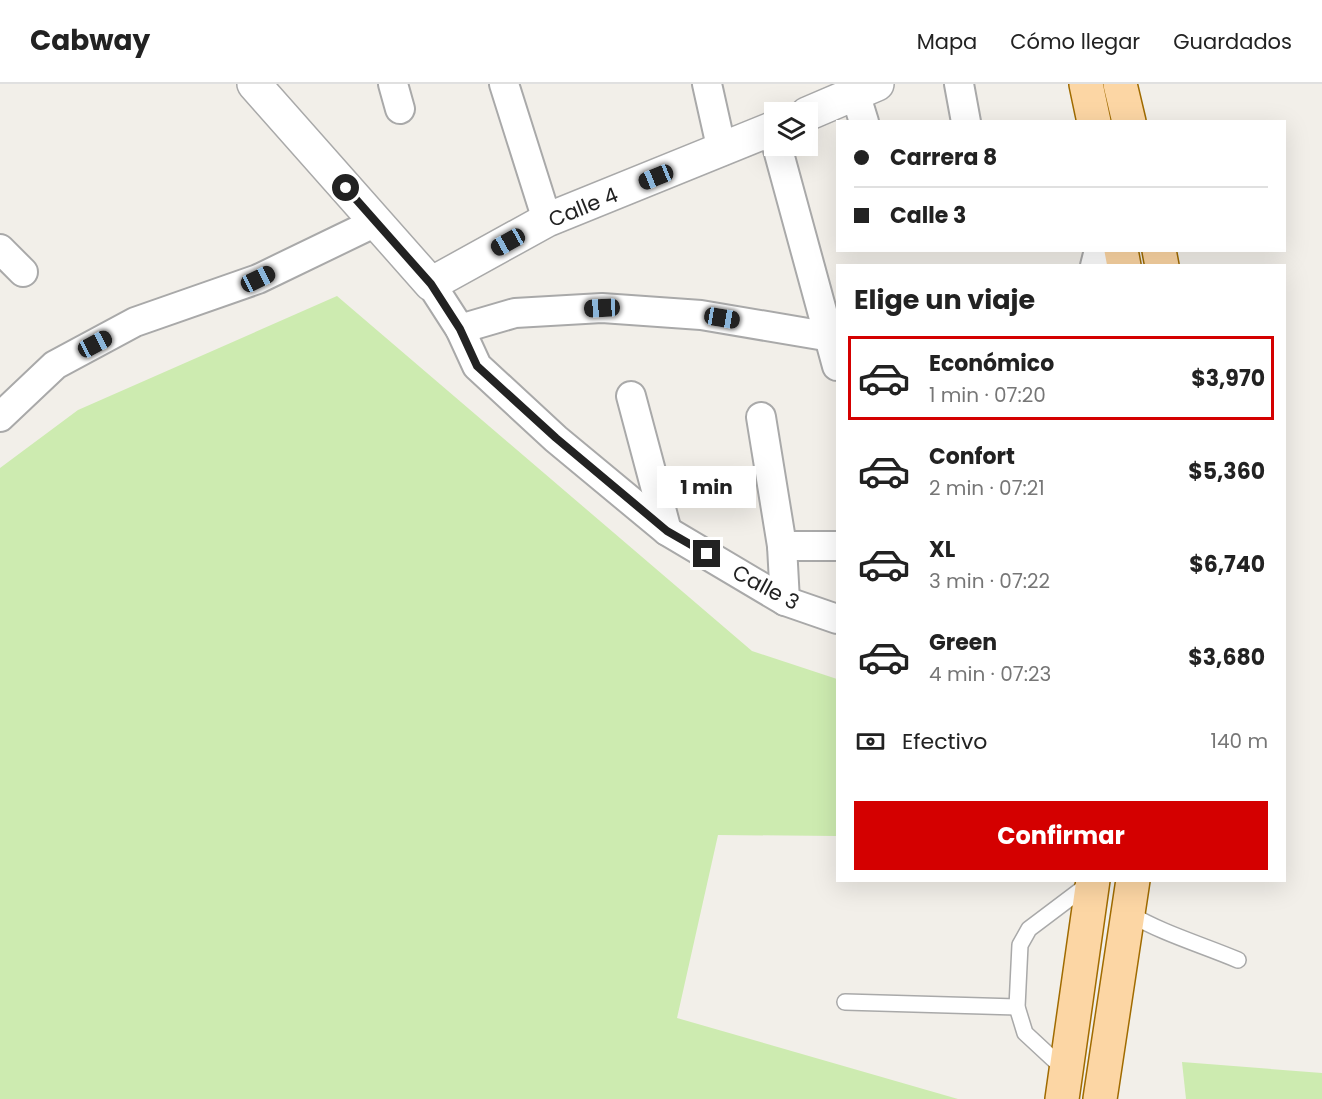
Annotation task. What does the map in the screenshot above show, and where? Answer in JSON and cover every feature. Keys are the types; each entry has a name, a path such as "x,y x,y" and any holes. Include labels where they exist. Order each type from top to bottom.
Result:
{"main road":[{"path":"1086,84 1094,120"},
{"path":"1120,84 1129,120"},
{"path":"1064,1085 1093,882"},
{"path":"1100,1099 1133,882"}],"street":[{"path":"254,84 431,284 460,329 515,313 602,308 701,315 834,338"},
{"path":"707,84 722,151"},
{"path":"959,84 966,120"},
{"path":"508,86 547,220"},
{"path":"818,111 865,100"},
{"name":"Calle 4","path":"431,284 547,220 722,151 764,137"},
{"path":"780,156 834,338 836,357"},
{"path":"0,417 55,365 135,322 258,279 376,222"},
{"path":"0,249 23,272"},
{"name":"Calle 3","path":"460,329 477,366 556,438 667,531 785,601 836,619"},
{"path":"631,396 667,531"},
{"path":"761,417 783,546 785,601"},
{"path":"783,546 836,546"}],"lane":[{"path":"1064,1085 1024,1033 1017,1007 1020,945 1029,929 1092,882"},
{"path":"1128,913 1158,931 1202,945 1238,960"},
{"path":"845,1002 1017,1007"}],"green space":[{"path":"337,296 752,651 836,679 836,836 718,835 677,1018 958,1099 0,1099 0,468 78,410"},
{"path":"1182,1062 1322,1073 1322,1099 1186,1099"}],"route":[{"path":"346,188 431,284 460,329 477,366 556,438 667,531 707,554"}]}
